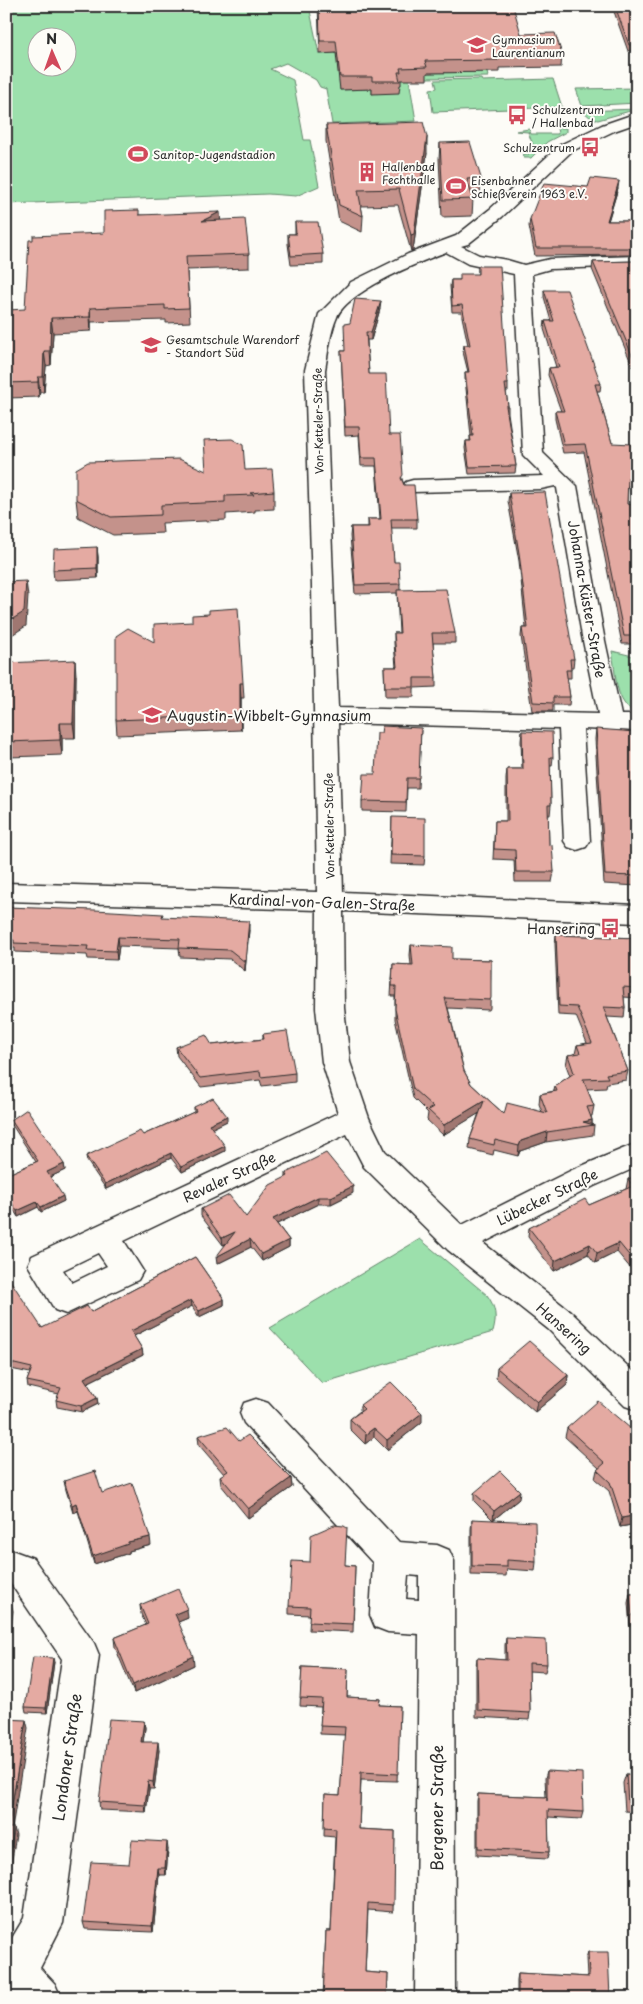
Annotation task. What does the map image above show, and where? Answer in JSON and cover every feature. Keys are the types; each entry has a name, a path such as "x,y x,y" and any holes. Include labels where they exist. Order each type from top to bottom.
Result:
{"street":[{"name":"Von-Ketteler-Straße","path":"330,902 315,370 328,314 357,286 414,258 462,240 482,225 566,148 608,128 637,118"},
{"path":"447,246 474,260 508,265 523,272 550,264 637,260"},
{"name":"Johanna-Küster-Straße","path":"523,272 533,455 567,486 593,636 611,722"},
{"path":"413,486 541,483 560,478"},
{"path":"326,715 637,723"},
{"path":"571,722 577,841"},
{"name":"Kardinal-von-Galen-Straße","path":"6,892 637,914"},
{"name":"Hansering","path":"330,902 330,1008 336,1062 354,1118 374,1159 459,1241 559,1320 637,1396"},
{"name":"Revaler Straße","path":"104,1236 354,1118"},
{"name":"Lübecker Straße","path":"459,1241 583,1178 637,1154"},
{"path":"256,1413 390,1558 388,1615 437,1618"},
{"name":"Bergener Straße","path":"390,1558 437,1561 435,1998"},
{"name":"Londoner Straße","path":"6,1564 22,1569 81,1655 43,1923 21,1979"}],"green space":[{"path":"6,6 309,6 319,54 337,53 340,90 372,89 372,94 400,85 399,74 408,73 416,121 332,124 326,89 320,87 316,80 286,63 270,69 293,80 304,140 310,140 319,186 296,196 268,194 6,204"},
{"path":"487,72 488,77 426,78 425,73"},
{"path":"481,79 482,81 553,79 562,107 433,112 430,89 437,88 435,80"},
{"path":"637,88 637,103 582,106 576,89"},
{"path":"637,109 598,120 592,119 583,111"},
{"path":"557,128 566,128 566,132 547,142 531,158 524,158 523,154 529,154 528,149 534,148 528,132 516,131 529,129 531,134 558,134"},
{"path":"612,651 637,657 637,713 629,709 620,695 617,687"},
{"path":"420,1239 487,1295 495,1313 493,1332 322,1383 270,1328"}],"building":[{"path":"319,6 513,6 521,34 555,33 562,54 498,55 499,60 425,61 427,67 400,68 401,72 398,72 400,81 372,81 372,77 340,77 336,41 320,41"},
{"path":"615,6 637,6 637,45 629,45"},
{"path":"423,122 427,137 414,234 411,235 399,189 358,190 363,216 339,205 326,125"},
{"path":"470,142 481,178 467,179 473,199 443,200 440,143"},
{"path":"591,178 619,181 607,221 637,221 637,248 536,248 530,219 544,183 588,187"},
{"path":"139,210 139,215 220,212 202,221 245,219 249,254 186,256 189,308 165,309 165,305 90,308 90,317 51,318 50,351 44,351 43,377 38,377 38,382 6,383 8,310 25,309 29,240 33,240 33,236 104,233 104,211"},
{"path":"295,222 318,222 323,254 291,256 288,234 296,234"},
{"path":"637,261 637,367 593,262"},
{"path":"478,266 500,266 508,384 505,384 508,406 506,406 516,466 469,467 466,441 471,441 470,436 473,436 465,372 469,372 464,345 470,345 462,305 452,306 451,280 460,280 460,274 478,274"},
{"path":"544,290 567,290 601,384 595,384 612,443 632,444 634,454 637,454 637,478 628,478 627,504 637,506 637,636 624,636 585,444 564,445 555,411 564,411 549,368 559,367 545,321 554,321"},
{"path":"355,299 381,301 371,332 366,332 369,374 386,374 389,435 400,435 403,475 401,478 404,485 414,485 417,519 391,519 394,562 399,562 400,584 355,585 351,527 369,527 368,519 381,519 376,458 361,458 359,427 345,427 341,351 345,351 344,324 350,323"},
{"path":"232,439 243,445 245,470 272,469 274,491 250,493 254,495 225,496 225,502 161,505 161,515 111,517 76,499 76,469 88,462 179,459 206,471 204,440"},
{"path":"545,492 574,659 570,659 571,670 566,670 570,697 553,697 553,703 533,702 522,628 528,628 519,553 509,493"},
{"path":"97,547 97,568 53,570 54,549"},
{"path":"26,581 24,612 6,623 6,582"},
{"path":"446,589 455,633 432,633 436,678 414,678 414,687 385,687 384,667 397,667 394,633 400,633 397,590"},
{"path":"238,608 243,683 240,683 240,715 116,720 116,636 128,628 154,642 154,624 192,622 192,615 209,614 209,610"},
{"path":"75,660 73,723 60,723 60,740 8,742 9,726 6,726 6,663"},
{"path":"382,726 421,728 419,778 407,778 406,802 362,801 364,774 375,774 377,733 381,733"},
{"path":"596,729 637,732 637,765 634,777 637,808 637,876 605,875"},
{"path":"522,731 552,732 553,757 550,757 551,805 548,805 549,845 552,845 554,872 516,872 515,850 494,849 495,821 508,821 507,769 523,769"},
{"path":"392,817 425,818 425,856 391,855"},
{"path":"6,907 95,910 163,914 162,917 249,921 245,962 230,950 179,948 180,939 118,937 116,951 87,950 88,946 14,943 14,940 6,939"},
{"path":"556,935 637,938 637,988 623,987 625,1008 603,1007 628,1071 606,1074 608,1078 583,1079 594,1106 587,1107 592,1120 583,1122 594,1125 547,1132 521,1141 519,1146 495,1140 494,1145 470,1139 484,1101 444,1125 428,1110 433,1107 413,1089 395,1009 396,986 392,986 393,964 413,965 411,945 452,947 452,959 491,960 490,1000 445,998 464,1071 471,1084 504,1114 507,1103 547,1113 540,1094 557,1091 555,1086 574,1073 568,1055 580,1053 577,1045 592,1043 577,1007 559,1006"},
{"path":"287,1031 295,1073 261,1077 260,1071 200,1078 176,1047 206,1035 212,1045 264,1039 263,1034"},
{"path":"213,1098 227,1116 209,1124 225,1146 181,1167 171,1153 105,1184 86,1156 140,1131 143,1135 196,1111 194,1107"},
{"path":"27,1109 64,1164 47,1172 63,1196 41,1207 37,1202 17,1211 6,1194 6,1175 38,1161 11,1120"},
{"path":"326,1153 353,1186 331,1197 318,1197 273,1219 289,1240 261,1254 250,1239 216,1257 235,1232 222,1238 201,1209 229,1195 246,1217 270,1185 288,1176 286,1173"},
{"path":"637,1176 637,1220 630,1224 637,1231 637,1265 619,1243 597,1253 590,1244 555,1261 529,1228 585,1199 589,1205 633,1186 628,1179"},
{"path":"195,1257 224,1299 199,1311 191,1300 131,1331 142,1349 84,1378 97,1398 81,1406 56,1400 61,1388 27,1381 32,1368 6,1362 6,1282 10,1280 42,1328 87,1306 91,1312"},
{"path":"529,1341 568,1375 537,1402 497,1368"},
{"path":"391,1382 422,1413 387,1440 374,1428 366,1434 350,1419 364,1409 360,1405"},
{"path":"598,1401 637,1434 637,1515 622,1518 610,1482 597,1470 605,1463 567,1428"},
{"path":"227,1427 239,1441 248,1435 291,1478 248,1509 220,1476 228,1471 198,1436"},
{"path":"95,1471 102,1493 132,1483 150,1537 128,1542 128,1544 93,1556 76,1503 72,1505 64,1481"},
{"path":"500,1471 520,1491 494,1511 474,1493"},
{"path":"472,1519 535,1522 536,1562 507,1560 507,1567 472,1566"},
{"path":"334,1525 347,1528 345,1565 355,1566 353,1624 309,1622 310,1607 289,1606 292,1561 310,1562 311,1535"},
{"path":"178,1589 187,1609 175,1614 193,1656 133,1685 114,1638 148,1624 140,1605"},
{"path":"630,1594 637,1594 637,1616 632,1616"},
{"path":"6,1602 11,1602 6,1637"},
{"path":"506,1638 546,1640 547,1664 529,1663 530,1713 478,1710 477,1658 507,1660"},
{"path":"33,1657 53,1658 46,1708 25,1707"},
{"path":"302,1667 348,1669 347,1697 380,1699 379,1705 400,1706 398,1774 361,1772 359,1829 395,1831 394,1905 368,1903 365,1972 388,1974 387,1998 323,1998 326,1931 331,1931 336,1829 324,1828 325,1794 340,1795 345,1727 320,1726 322,1699 300,1698"},
{"path":"6,1719 26,1720 8,1828 14,1828 6,1876"},
{"path":"109,1719 144,1721 141,1742 158,1742 153,1782 148,1781 145,1805 99,1802"},
{"path":"547,1771 582,1773 583,1812 548,1810 549,1852 478,1848 478,1794 547,1797"},
{"path":"626,1774 637,1775 637,1804 628,1803"},
{"path":"132,1840 167,1842 165,1868 158,1868 152,1926 83,1922 91,1862 129,1864"},
{"path":"588,1952 608,1952 610,1998 518,1998 518,1973 589,1977"}],"place":[{"name":"Gymnasium Laurentianum","path":"477,45"},
{"name":"Schulzentrum / Hallenbad","path":"517,115"},
{"name":"Schulzentrum","path":"590,147"},
{"name":"Sanitop-Jugendstadion","path":"138,154"},
{"name":"Hallenbad Fechthalle","path":"367,172"},
{"name":"Eisenbahner Schießverein 1963 e.V.","path":"456,186"},
{"name":"Gesamtschule Warendorf - Standort Süd","path":"151,345"},
{"name":"Augustin-Wibbelt-Gymnasium","path":"152,715"},
{"name":"Hansering","path":"610,928"}]}
